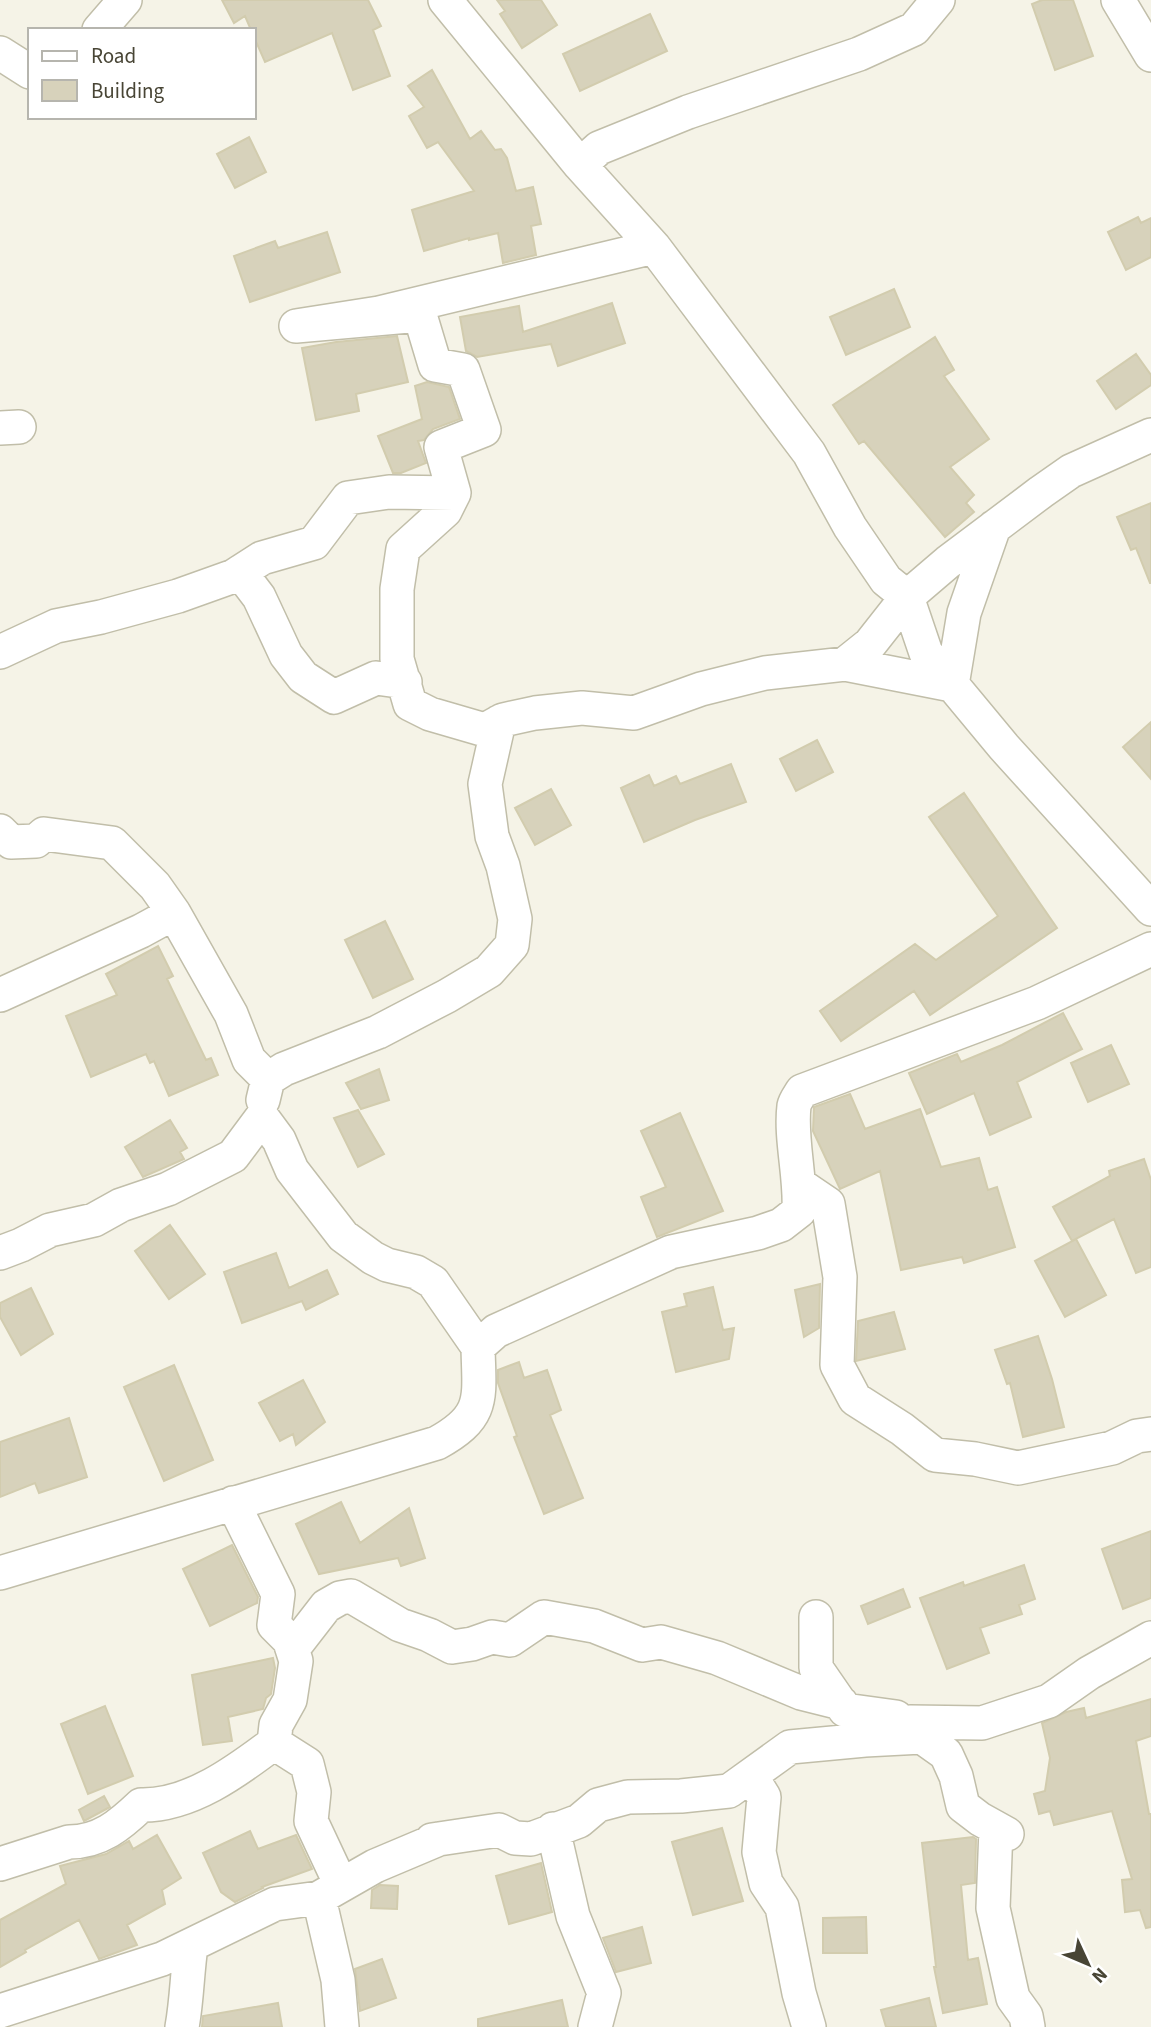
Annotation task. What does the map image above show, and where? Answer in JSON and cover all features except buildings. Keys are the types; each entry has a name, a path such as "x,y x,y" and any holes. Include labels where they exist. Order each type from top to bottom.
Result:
{"street":[{"path":"101,28 125,0"},
{"path":"445,0 580,165 654,247 809,453 850,527 886,580 907,597 926,653 1004,747 1151,909"},
{"path":"580,165 599,148 688,112 859,54 914,29 938,0"},
{"path":"1118,0 1151,55"},
{"path":"0,53 28,71"},
{"path":"654,247 379,313 296,326 420,315 435,365 463,370 484,430 441,447 454,493 445,511 403,549 397,589 397,659 410,704 430,714 485,730 499,722 535,713 582,708 634,713 701,689 765,673 845,664 953,685"},
{"path":"845,664 870,644 907,597 948,562 1064,476 1151,435"},
{"path":"0,652 56,626 178,596 240,572 262,558 314,543 348,498 389,492 454,493"},
{"path":"953,685 964,613 995,527"},
{"path":"240,572 259,597 286,655 303,677 334,697 376,678 405,682"},
{"path":"258,1122 268,1079 284,1069 378,1032 447,996 489,971 512,945 516,919 503,866 492,836 485,784 499,722"},
{"path":"0,831 11,842 36,841 44,834 112,843 155,886 174,913 231,1014 249,1060 268,1079"},
{"path":"0,995 141,931 174,913"},
{"path":"478,1347 496,1331 671,1252 758,1233 781,1225 799,1211 800,1185 794,1104 802,1091 1037,1003 1151,949"},
{"path":"0,1253 50,1230 94,1220 121,1205 168,1189 233,1156 262,1117 279,1140 292,1170 343,1236 373,1258 387,1265 416,1272 433,1282 478,1347 478,1405 460,1430 437,1443 0,1573"},
{"path":"800,1185 828,1204 840,1277 837,1365 855,1399 902,1429 935,1455 975,1459 1018,1468 1112,1448 1137,1436 1151,1434"},
{"path":"233,1503 278,1594 274,1625 295,1646 326,1606 340,1598 351,1596 400,1625 452,1647 492,1637 510,1640 544,1617 594,1626 642,1645 661,1642 717,1658 801,1693 841,1703"},
{"path":"816,1617 816,1668 845,1710 896,1717 884,1734"},
{"path":"0,1864 69,1842 81,1842 107,1834 141,1805 156,1806 179,1801 240,1769 274,1743 276,1725 290,1700 296,1661 289,1639"},
{"path":"884,1734 910,1722 982,1723 1049,1701 1089,1673 1151,1639"},
{"path":"0,2011 162,1959 275,1904 330,1891 375,1866 436,1839 499,1830 515,1838 531,1839 579,1821 598,1805 628,1797 681,1796 729,1791 790,1747 884,1734 922,1737 938,1747 946,1754 956,1776 963,1806 1001,1831 993,1908 1013,1998 1026,2016 1028,2027"},
{"path":"274,1743 307,1764 314,1792 311,1821 330,1891 342,2027"},
{"path":"751,1776 764,1797 759,1852 766,1883 782,1908 799,1993 809,2027"},
{"path":"553,1829 573,1916 604,1993 595,2027"},
{"path":"182,2027 187,2003 187,1968 191,1946"}]}
